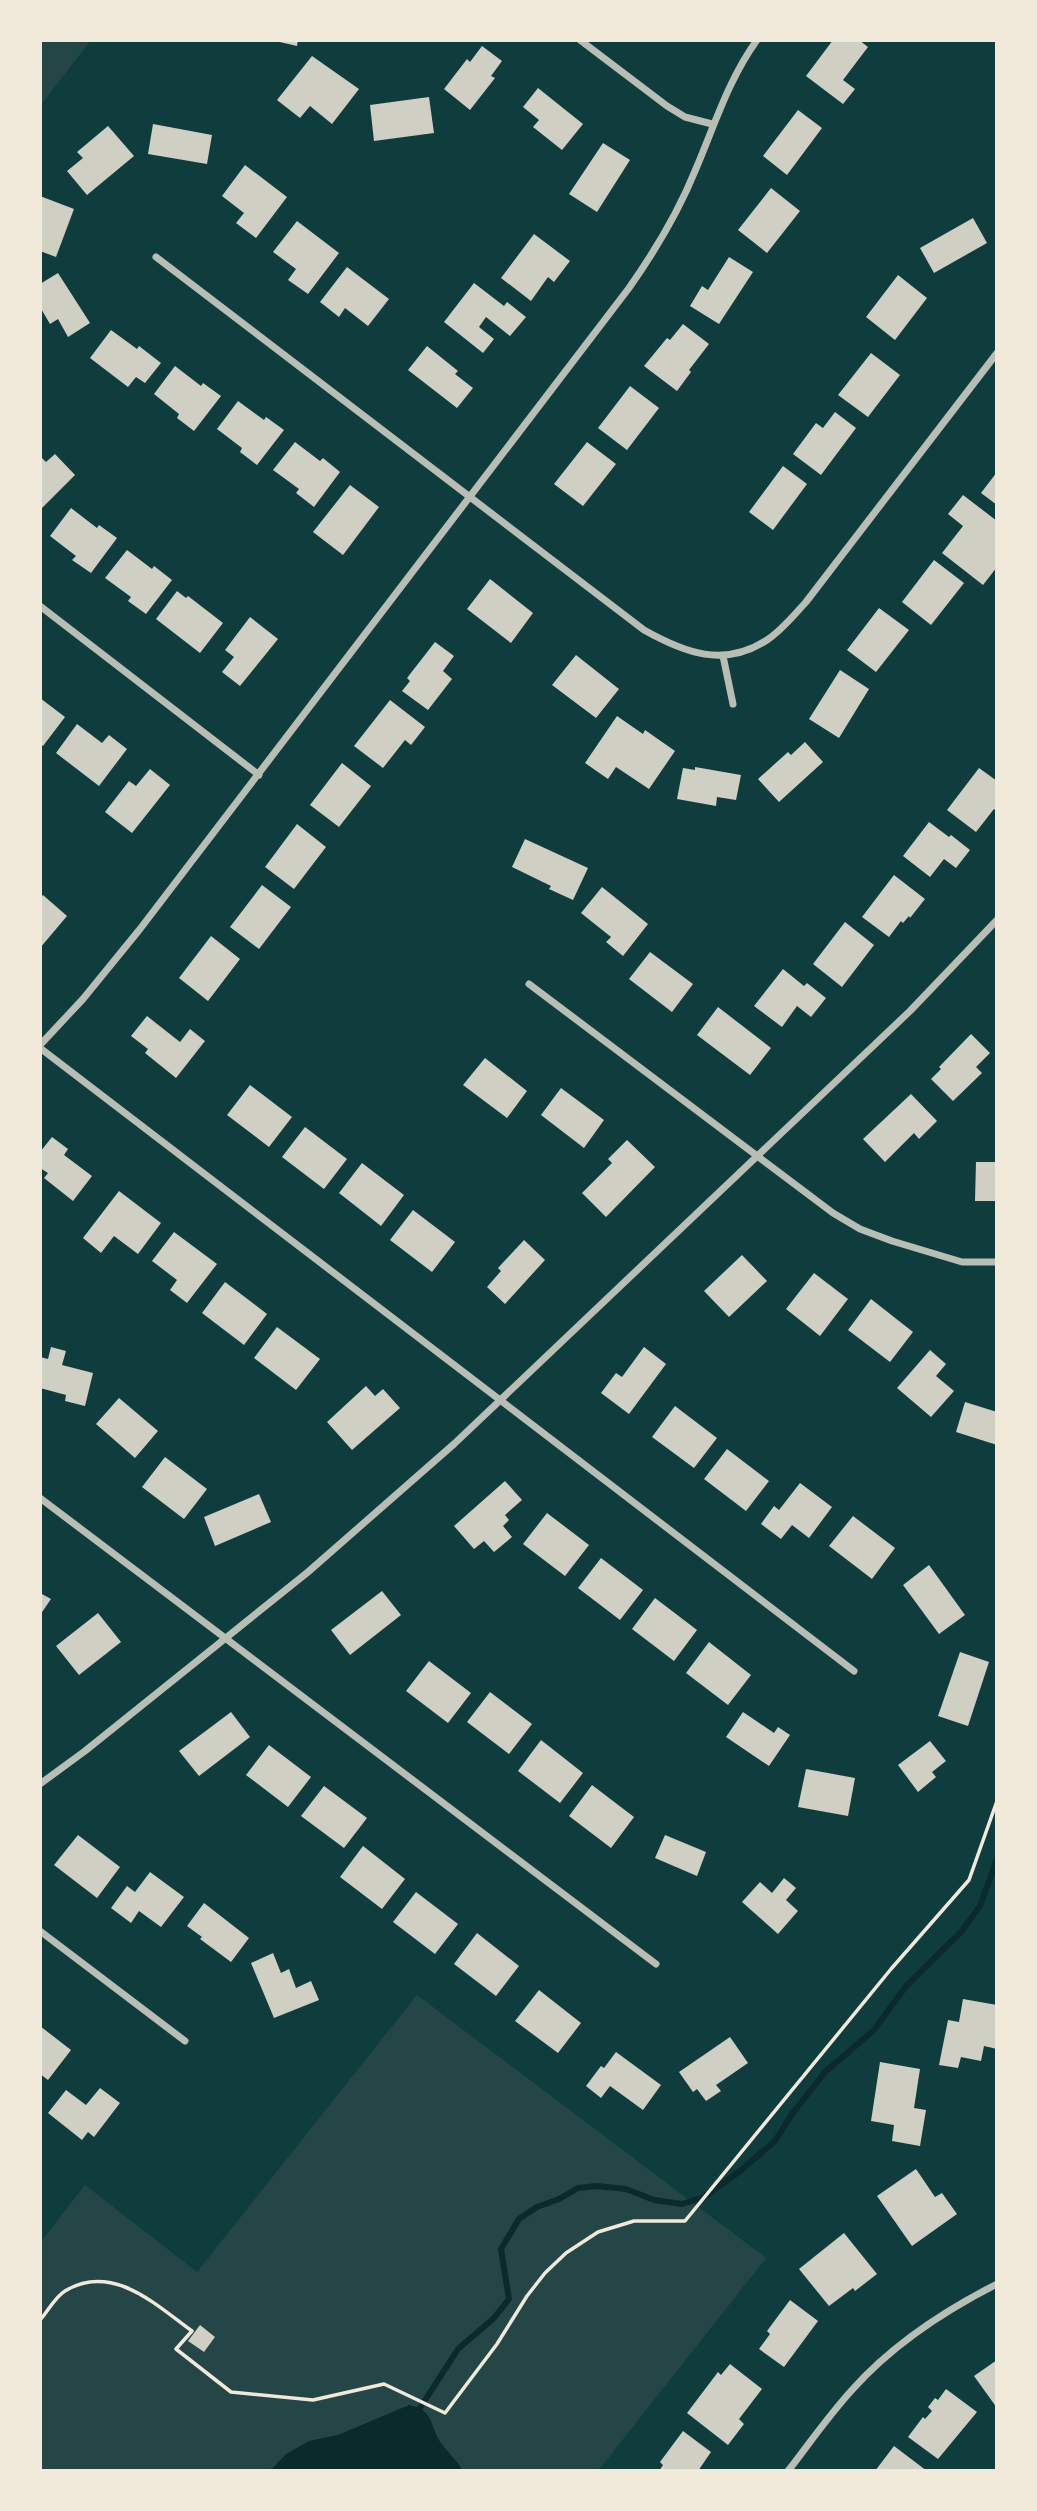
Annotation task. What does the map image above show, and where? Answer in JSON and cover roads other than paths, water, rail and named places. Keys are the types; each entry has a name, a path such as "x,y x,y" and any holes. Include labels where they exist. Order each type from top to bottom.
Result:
{"street":[{"path":"580,40 667,106 685,117 712,124"},
{"path":"757,40 730,86 712,124 696,170 659,244 629,288 140,929 40,1047 854,1671"},
{"path":"156,257 644,630 681,649 705,655 723,656 755,647 768,639 806,602 997,353"},
{"path":"40,606 259,775"},
{"path":"723,656 733,704"},
{"path":"40,1784 308,1572 501,1401 910,1011 997,920"},
{"path":"529,984 833,1213 860,1229 962,1262 997,1262"},
{"path":"40,1498 656,1964"},
{"path":"40,1931 185,2041"},
{"path":"788,2471 853,2389 877,2365 968,2298 997,2284"}],"waterway":[{"path":"420,2408 458,2349 494,2318 509,2299 501,2249 519,2219 537,2207 578,2188 597,2186 626,2189 654,2200 682,2204 704,2197 740,2171 775,2141 825,2072 874,2030 906,1986 961,1932 980,1906 997,1859"}]}
